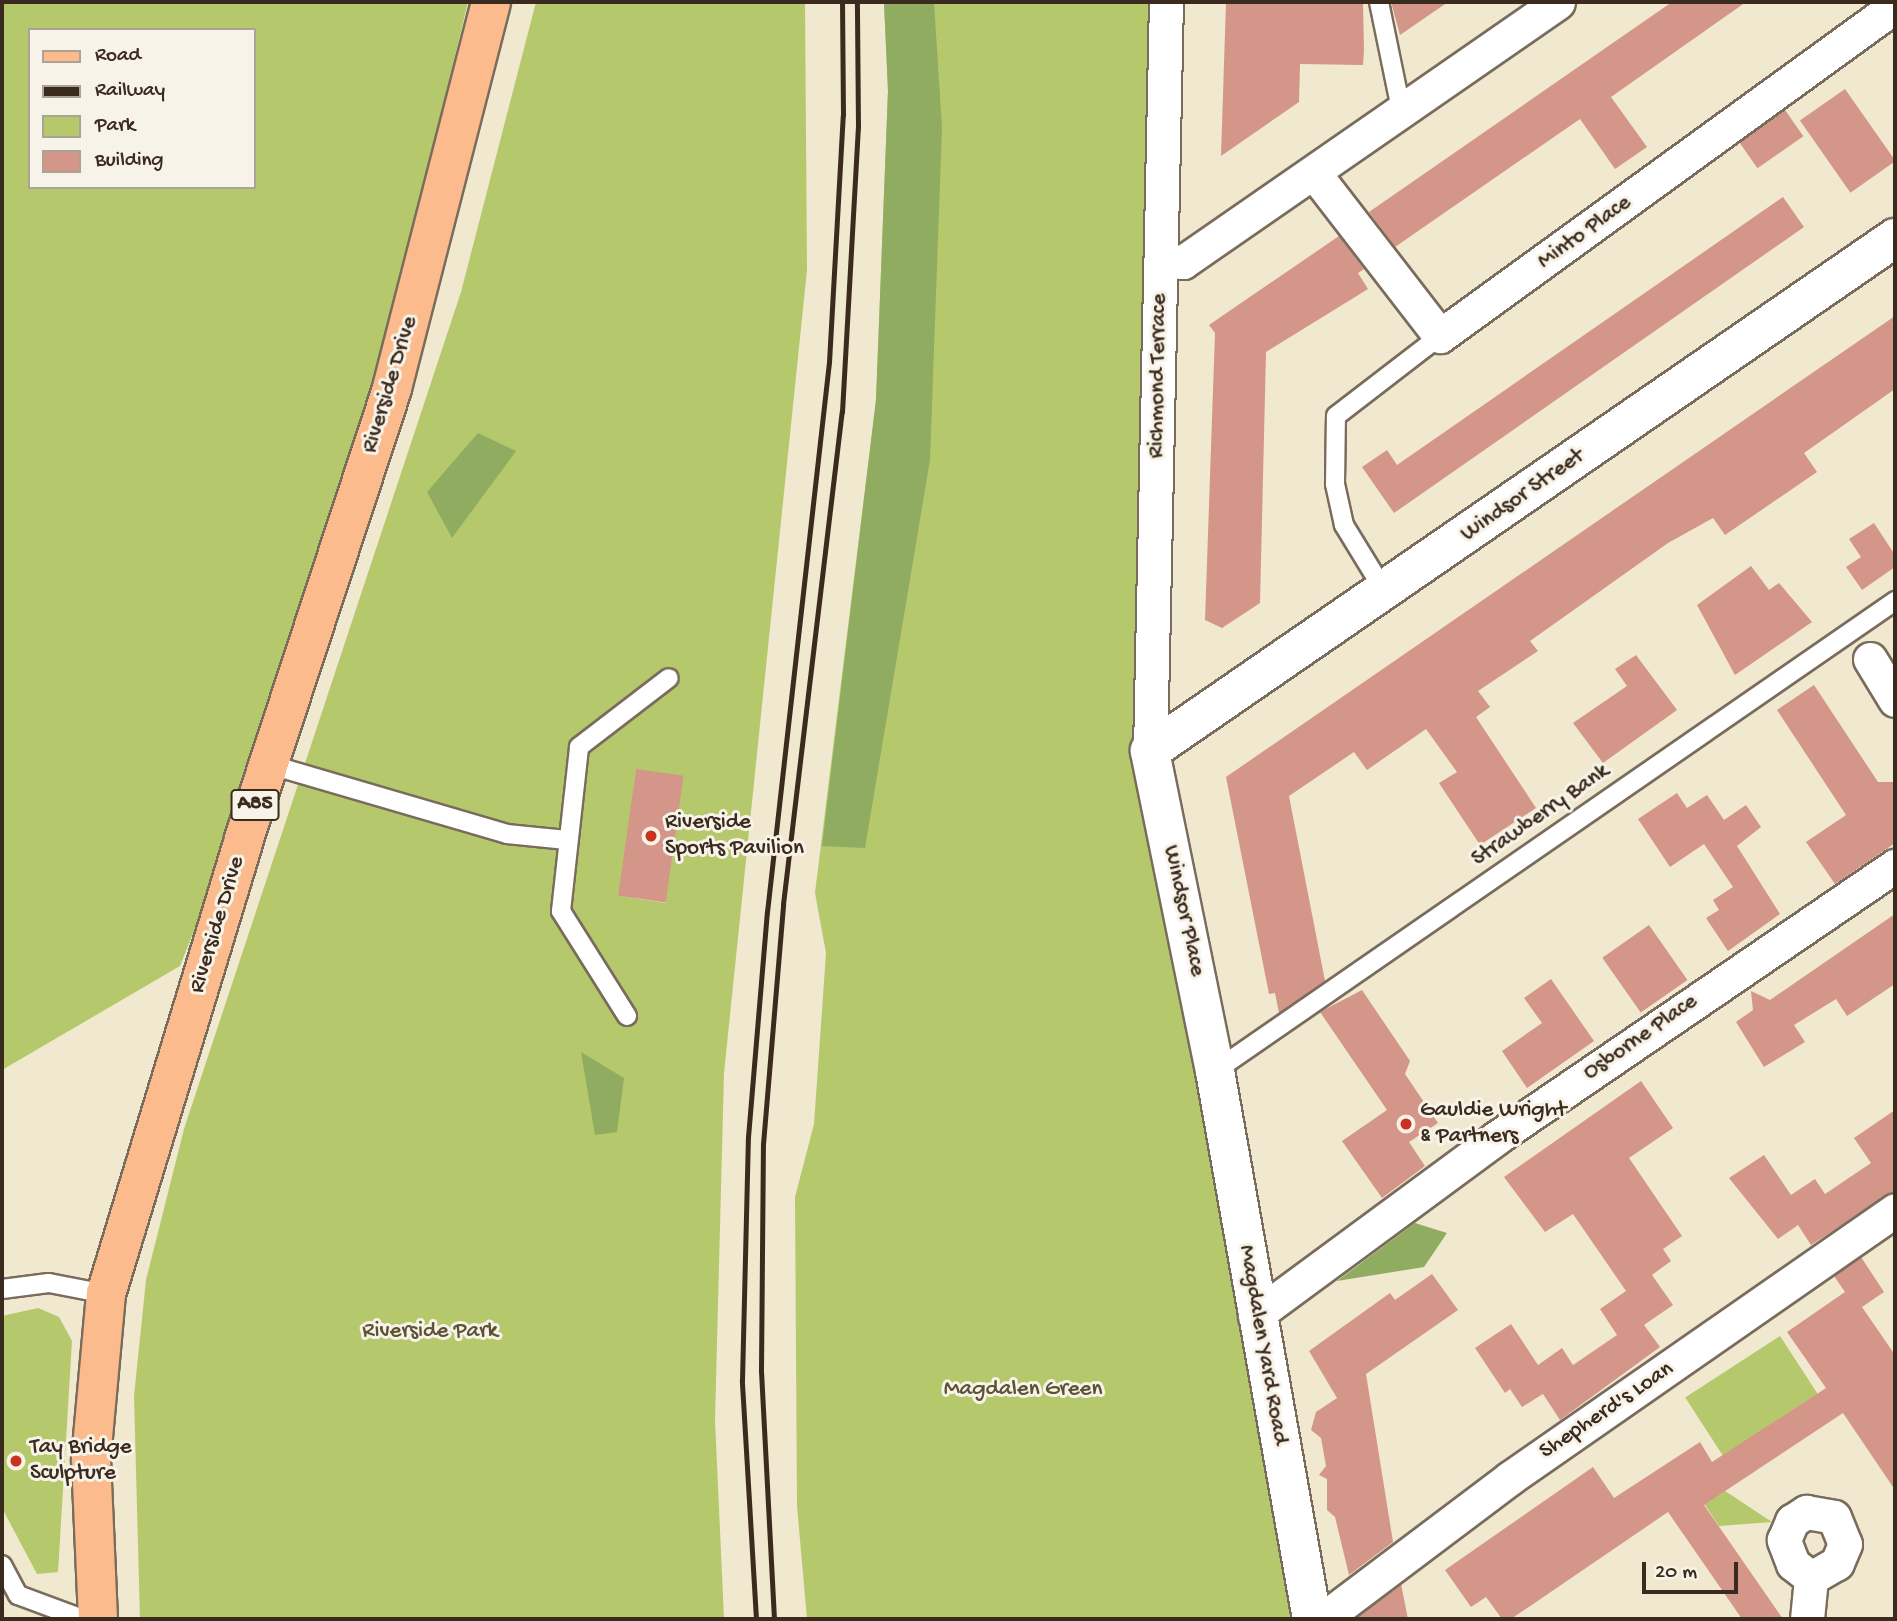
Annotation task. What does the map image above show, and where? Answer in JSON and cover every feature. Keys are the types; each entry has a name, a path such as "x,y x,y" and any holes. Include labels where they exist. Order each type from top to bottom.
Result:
{"main road":[{"name":"Riverside Drive","path":"97,1619 91,1459 106,1294 268,764 392,388 491,2"}],"street":[{"name":"Richmond Terrace","path":"1150,751 1166,2"},
{"path":"1162,261 1183,261 1558,2"},
{"name":"Minto Place","path":"1440,336 1895,6"},
{"path":"1314,173 1440,336"},
{"name":"Windsor Street","path":"1150,751 1385,592 1895,238"},
{"path":"1870,659 1895,700"},
{"name":"Windsor Place","path":"1150,751 1215,1071"},
{"name":"Osborne Place","path":"1255,1316 1496,1138 1895,866"},
{"name":"Magdalen Yard Road","path":"1215,1071 1255,1316 1312,1619"},
{"name":"Shepherd's Loan","path":"1323,1619 1510,1478 1893,1217"},
{"path":"1807,1619 1811,1578"}],"lane":[{"path":"1379,2 1401,109"},
{"path":"1385,592 1344,525 1335,484 1336,416 1440,336"},
{"name":"Strawberry Bank","path":"1215,1071 1895,601"},
{"path":"627,1016 561,911 567,840 579,747 669,678"},
{"path":"268,764 507,834 567,840"},
{"path":"2,1289 49,1283 106,1294"},
{"path":"2,1564 18,1595 83,1619"}],"green space":[{"path":"2,2 468,2 387,338 215,877 180,966 2,1070"},
{"name":"Riverside Park","path":"536,2 805,2 807,270 724,1073 715,1420 724,1619 140,1619 134,1396 146,1280 184,1129 461,292","holes":["636,769 666,903 620,896"]},
{"name":"Magdalen Green","path":"884,2 1159,2 1143,744 1293,1619 807,1619 797,1506 795,1197 814,1124 826,953 815,893 876,400 888,91"},
{"path":"884,2 934,2 942,128 930,460 865,848 822,846 876,400 888,91"},
{"path":"478,433 516,451 452,538 427,492"},
{"path":"581,1052 624,1078 617,1132 595,1135"},
{"path":"1415,1223 1447,1233 1424,1267 1337,1281"},
{"path":"38,1308 59,1317 72,1341 58,1572 37,1574 2,1508 2,1316"},
{"path":"1780,1336 1818,1394 1723,1455 1685,1398"},
{"path":"1719,1487 1772,1522 1719,1526 1703,1502"}],"building":[{"path":"1226,2 1363,2 1364,50 1363,65 1300,64 1299,102 1221,156"},
{"path":"1391,2 1448,2 1400,35"},
{"path":"1672,2 1746,2 1611,97 1647,147 1615,169 1580,119 1395,247 1369,212"},
{"path":"1845,89 1895,160 1850,193 1800,121"},
{"path":"1785,110 1803,136 1757,168 1739,142"},
{"path":"1783,197 1804,227 1394,513 1362,467 1387,450 1397,465"},
{"path":"1339,236 1364,269 1358,273 1368,289 1266,352 1260,603 1222,628 1205,620 1215,333 1209,325"},
{"path":"1895,316 1895,389 1804,453 1817,472 1725,535 1713,518 1668,543 1530,641 1538,651 1478,691 1490,707 1476,717 1536,808 1480,845 1439,783 1457,772 1426,729 1367,770 1354,752 1289,796 1325,981 1279,1013 1275,993 1269,994 1226,777"},
{"path":"1874,523 1895,555 1895,567 1862,590 1846,567 1861,557 1849,539"},
{"path":"1751,566 1769,590 1779,583 1812,622 1735,675 1697,605"},
{"path":"1636,655 1677,710 1603,763 1573,723 1627,686 1615,669"},
{"path":"1814,685 1878,782 1895,782 1895,843 1835,884 1806,842 1846,815 1777,710"},
{"name":"Riverside Sports Pavilion","path":"636,769 684,776 666,902 618,896"},
{"path":"1677,793 1687,808 1707,795 1724,820 1746,805 1761,827 1737,846 1780,914 1728,951 1706,918 1719,910 1713,900 1733,887 1704,844 1670,867 1638,819"},
{"path":"1895,914 1895,984 1847,1016 1836,999 1794,1025 1805,1042 1764,1067 1736,1022 1753,1010 1751,991 1770,1000"},
{"path":"1649,925 1687,980 1641,1013 1602,958"},
{"path":"1551,979 1594,1041 1527,1088 1502,1051 1542,1023 1524,998"},
{"path":"1362,990 1410,1061 1405,1074 1438,1123 1409,1142 1425,1166 1382,1198 1342,1141 1387,1110 1320,1012"},
{"path":"1641,1081 1673,1128 1629,1158 1682,1236 1663,1249 1671,1261 1652,1275 1673,1305 1644,1325 1660,1347 1560,1420 1543,1394 1522,1407 1510,1389 1505,1393 1475,1348 1511,1324 1538,1365 1562,1348 1573,1365 1617,1335 1600,1309 1626,1291 1573,1214 1545,1232 1504,1177"},
{"path":"1895,1110 1895,1191 1811,1245 1798,1225 1778,1239 1729,1178 1764,1155 1791,1195 1815,1179 1825,1194 1871,1163 1854,1138"},
{"path":"1861,1257 1884,1292 1862,1307 1895,1355 1895,1490 1843,1413 1704,1505 1783,1619 1742,1619 1668,1512 1511,1619 1502,1619 1486,1597 1471,1607 1445,1570 1593,1467 1614,1498 1700,1442 1712,1462 1826,1388 1787,1332 1845,1292 1834,1276"},
{"path":"1432,1274 1458,1310 1366,1374 1393,1542 1349,1575 1335,1517 1327,1510 1327,1479 1319,1475 1326,1466 1321,1438 1311,1430 1316,1412 1337,1398 1309,1351 1390,1293 1395,1300"},
{"path":"1401,1584 1408,1619 1355,1619 1393,1591"}],"railway":[{"path":"756,1619 742,1380 748,1137 767,912 829,362 843,115 842,2"},
{"path":"774,1619 761,1369 763,1144 783,904 842,412 858,127 857,2"}],"place":[{"name":"Riverside Sports Pavilion","path":"651,836"},
{"name":"Gauldie Wright & Partners","path":"1406,1124"},
{"name":"Tay Bridge Sculpture","path":"16,1461"}]}
